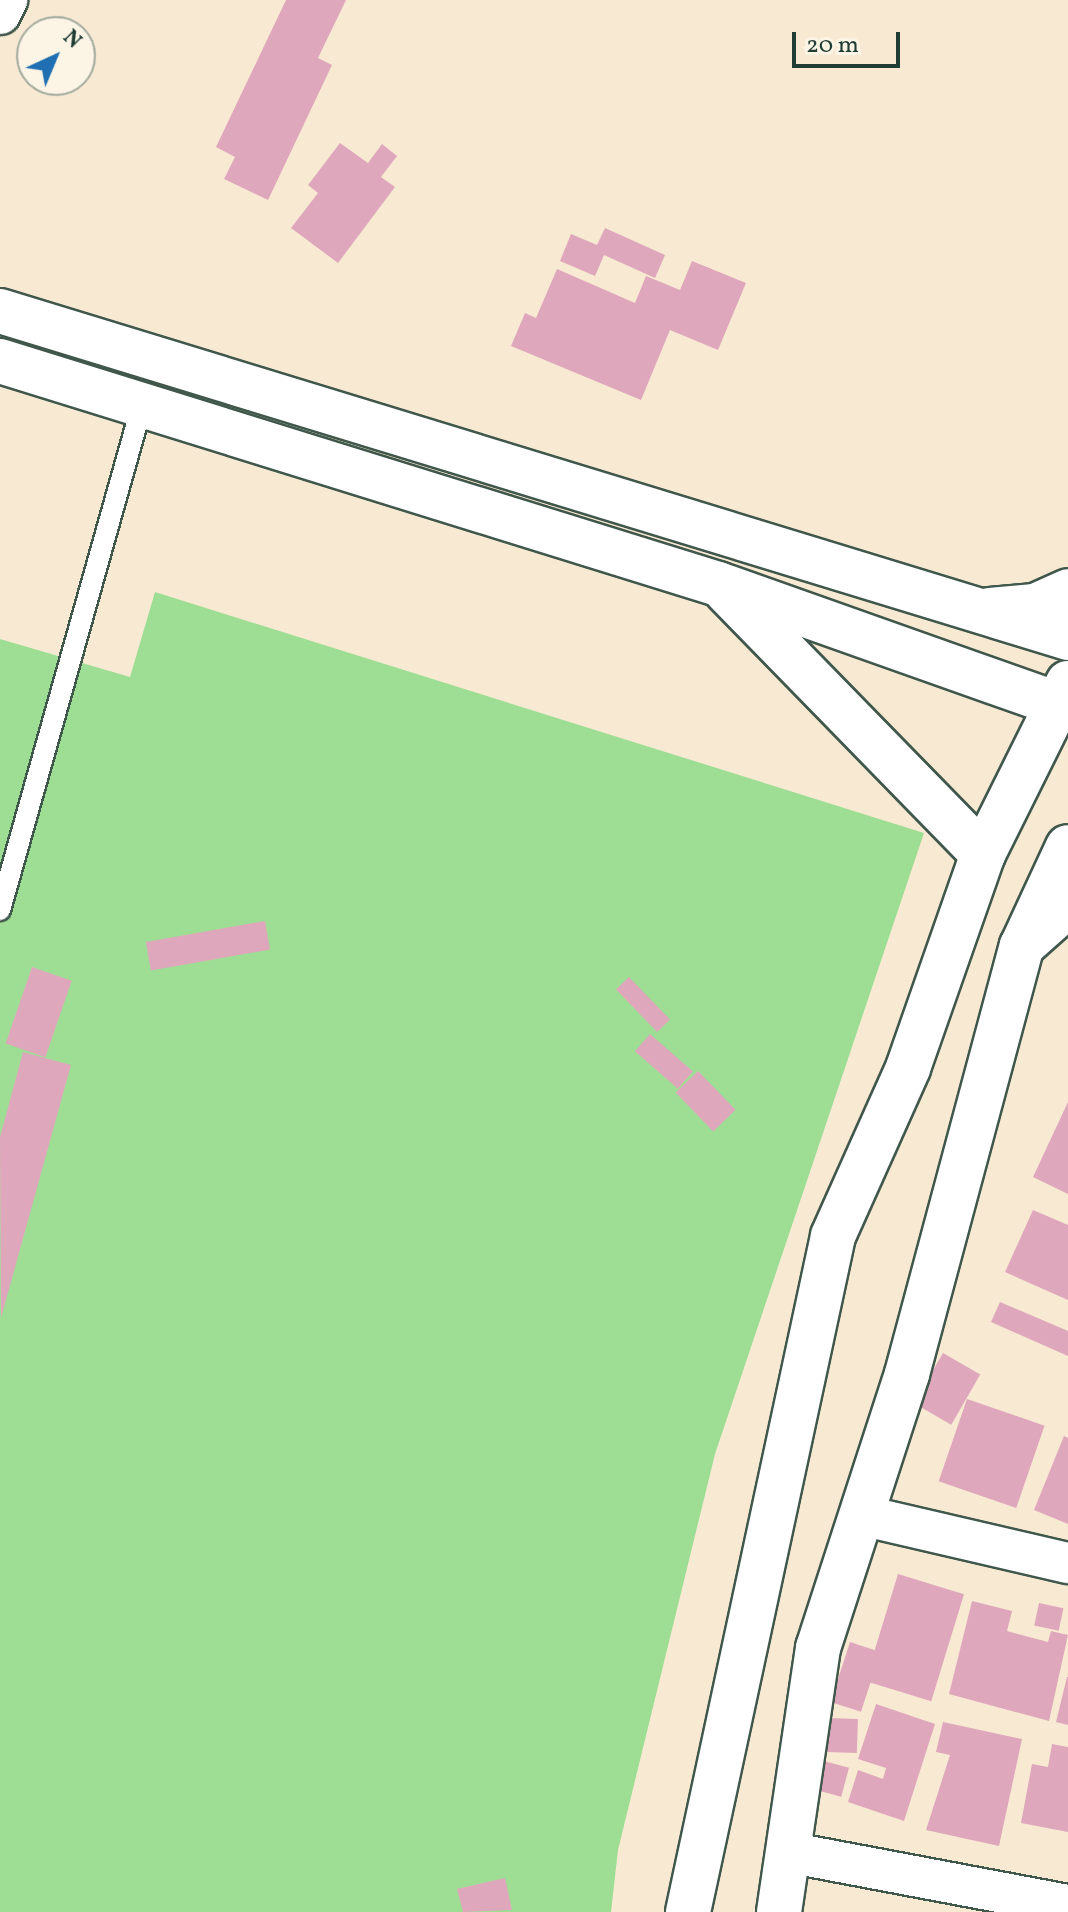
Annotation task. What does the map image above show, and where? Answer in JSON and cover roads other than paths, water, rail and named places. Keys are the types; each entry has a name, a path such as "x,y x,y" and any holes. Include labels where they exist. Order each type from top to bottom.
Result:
{"main road":[{"path":"0,311 1068,638"},
{"path":"0,361 718,584 1063,698 983,854 908,1068 833,1236 688,1912"},
{"path":"718,584 983,854"},
{"path":"981,611 1035,606 1068,591"},
{"path":"779,1912 818,1648 907,1374 1022,946 1068,847"},
{"path":"1022,946 1068,905"}],"street":[{"path":"0,14 7,0"},
{"path":"861,1515 1068,1563"},
{"path":"787,1852 1068,1905"}],"lane":[{"path":"0,910 142,405"}]}
